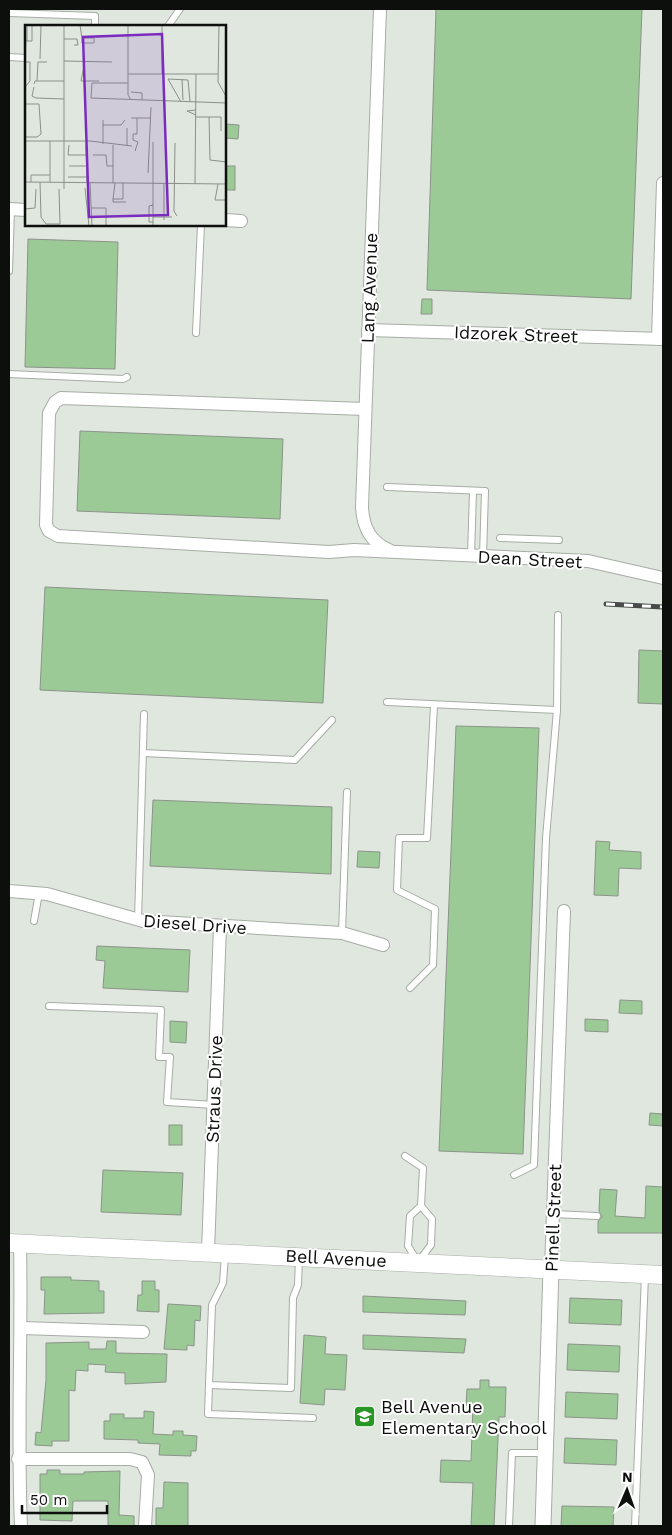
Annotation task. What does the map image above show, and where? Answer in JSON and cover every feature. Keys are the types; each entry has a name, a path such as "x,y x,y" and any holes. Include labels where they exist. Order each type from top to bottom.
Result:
{"main road":[{"name":"Bell Avenue","path":"14,1243 663,1275"}],"street":[{"name":"Lang Avenue","path":"380,9 365,409 363,521 367,532 376,542 394,552"},
{"path":"661,339 663,183"},
{"path":"10,209 25,210"},
{"path":"226,220 241,221"},
{"name":"Idzorek Street","path":"368,330 661,339"},
{"name":"Dean Street","path":"365,409 61,398 55,402 49,413 46,525 50,531 58,536 330,552 394,552 588,561 663,578"},
{"name":"Diesel Drive","path":"9,891 39,893 138,920 342,933 383,945"},
{"name":"Pinell Street","path":"543,1526 564,910"},
{"name":"Straus Drive","path":"217,1252 214,1105 220,926"},
{"path":"14,1243 22,1328 18,1459 21,1526"},
{"path":"22,1328 143,1332"},
{"path":"18,1459 130,1458 142,1462 148,1475 145,1526"}],"lane":[{"path":"169,25 180,9"},
{"path":"9,14 95,16 95,25"},
{"path":"9,57 25,58"},
{"path":"9,271 10,209"},
{"path":"196,333 201,226"},
{"path":"9,374 123,379 127,377"},
{"path":"387,487 485,491 477,556"},
{"path":"473,491 477,556"},
{"path":"500,538 559,540"},
{"path":"514,1175 534,1165 546,838 557,710 558,615"},
{"path":"387,702 434,706 557,710"},
{"path":"410,988 433,965 435,909 397,890 399,838 427,838 434,706"},
{"path":"138,920 144,714"},
{"path":"143,753 295,760 332,720"},
{"path":"342,933 348,792"},
{"path":"34,921 39,893"},
{"path":"49,1006 161,1010 159,1056 170,1057 167,1102 214,1105"},
{"path":"405,1156 422,1168 421,1206 432,1219 431,1244 418,1262 408,1246 410,1216 421,1206"},
{"path":"553,1214 597,1216"},
{"path":"217,1252 223,1283 212,1306 208,1414 313,1418"},
{"path":"209,1385 291,1388 293,1298 298,1286 299,1257"},
{"path":"634,1526 645,1274"},
{"path":"509,1526 512,1453 545,1453"}],"building":[{"path":"436,9 642,9 631,299 427,290"},
{"path":"226,124 239,125 238,139 226,138"},
{"path":"226,166 235,166 235,190 226,190"},
{"path":"28,239 118,242 115,369 25,367"},
{"path":"422,299 432,299 432,314 421,314"},
{"path":"80,431 283,439 280,519 77,511"},
{"path":"45,587 328,600 323,703 40,690"},
{"path":"639,650 663,651 663,704 638,703"},
{"path":"456,726 539,728 523,1154 439,1151"},
{"path":"153,800 332,807 331,874 150,866"},
{"path":"596,841 610,842 609,850 641,852 641,869 619,868 618,896 594,895"},
{"path":"358,851 380,852 379,868 357,867"},
{"path":"97,946 190,950 188,992 103,988 105,961 96,960"},
{"path":"620,1000 642,1001 642,1014 619,1013"},
{"path":"585,1019 608,1020 608,1032 585,1031"},
{"path":"170,1021 187,1022 186,1043 170,1042"},
{"path":"650,1113 663,1114 663,1126 649,1125"},
{"path":"169,1125 182,1125 182,1145 169,1145"},
{"path":"103,1170 183,1173 181,1215 101,1212"},
{"path":"646,1186 663,1187 663,1233 598,1233 598,1221 602,1217 599,1211 600,1189 617,1190 615,1216 645,1218"},
{"path":"41,1277 71,1277 71,1280 99,1281 99,1291 104,1291 104,1313 44,1314 45,1290 41,1290"},
{"path":"142,1281 155,1281 155,1290 159,1290 159,1312 137,1311 138,1295 142,1295"},
{"path":"363,1296 466,1301 465,1315 363,1312"},
{"path":"570,1298 622,1300 621,1325 569,1323"},
{"path":"168,1304 201,1306 200,1321 195,1320 194,1346 187,1345 187,1350 164,1349"},
{"path":"304,1335 326,1337 325,1354 347,1355 345,1390 325,1389 324,1405 300,1403"},
{"path":"363,1335 466,1339 464,1353 363,1349"},
{"path":"107,1341 116,1341 116,1353 167,1354 166,1382 125,1384 125,1373 105,1372 106,1365 88,1364 88,1371 76,1370 75,1391 69,1390 69,1441 52,1441 52,1446 35,1445 36,1432 41,1433 46,1380 46,1343 89,1342 89,1349 106,1349"},
{"path":"568,1344 620,1346 619,1372 567,1370"},
{"path":"480,1380 489,1380 489,1387 506,1387 505,1417 499,1417 494,1526 471,1526 473,1483 440,1482 441,1460 471,1461 473,1405 466,1405 467,1389 480,1389"},
{"path":"566,1392 618,1394 617,1419 565,1417"},
{"path":"144,1411 154,1412 153,1434 173,1435 173,1431 183,1431 183,1435 197,1436 196,1451 191,1451 191,1456 159,1455 160,1444 138,1443 138,1440 104,1439 104,1421 110,1421 110,1414 124,1414 124,1418 144,1418"},
{"path":"565,1438 617,1440 616,1465 564,1463"},
{"path":"47,1470 60,1470 60,1474 120,1471 119,1515 134,1516 134,1526 108,1526 108,1501 73,1501 72,1521 40,1520 40,1474 47,1474"},
{"path":"164,1482 188,1483 188,1526 156,1526 156,1508 163,1508"},
{"path":"562,1506 614,1507 613,1526 561,1526"}],"railway":[{"path":"606,604 663,607"}],"place":[{"name":"Bell Avenue Elementary School","path":"365,1416"}]}
